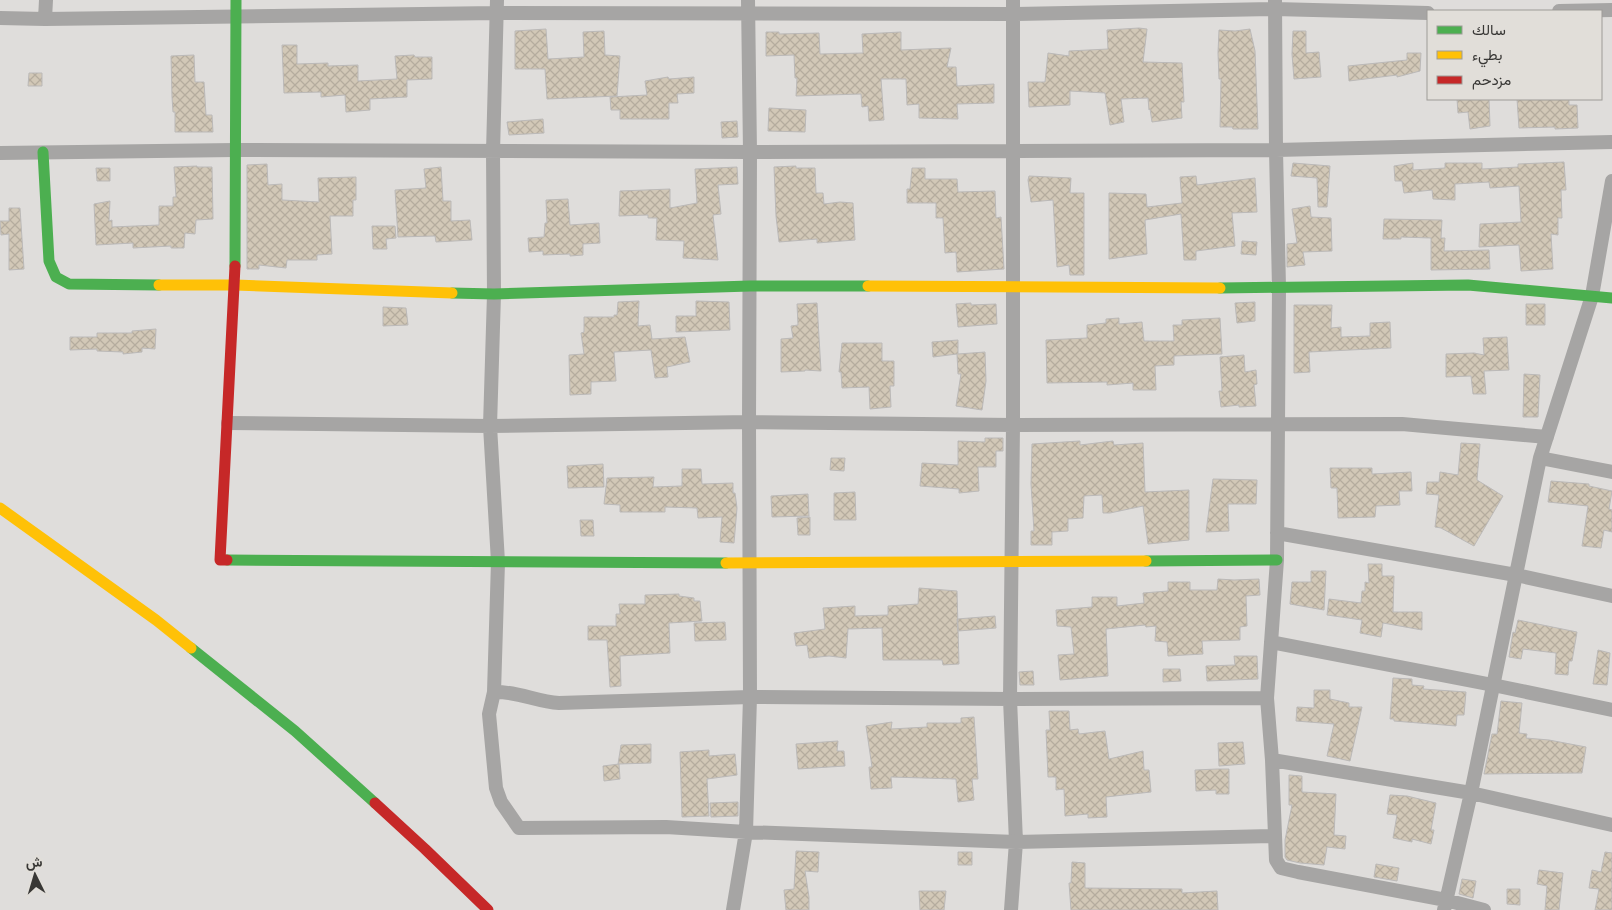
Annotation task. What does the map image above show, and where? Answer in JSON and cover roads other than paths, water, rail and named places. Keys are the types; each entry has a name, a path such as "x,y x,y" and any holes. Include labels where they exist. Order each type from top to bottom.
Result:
{"main road":[{"path":"236,0 235,285 220,560 750,564 1277,560"},
{"path":"43,152 49,261 56,277 69,284 235,285 494,294 750,286 1279,288 1468,285 1612,298"},
{"path":"0,508 156,620 295,731 425,849 488,910"}],"street":[{"path":"46,0 46,19"},
{"path":"0,18 236,17 497,7 1013,7 1275,4 1427,12"},
{"path":"1275,4 1279,288 1277,560 1267,698 1272,760 1276,860 1281,868 1445,905 1484,910"},
{"path":"733,910 746,832 750,697 750,152 748,6"},
{"path":"497,7 493,152 494,294 490,426 498,562 494,692 489,714 496,788 501,802 519,828 666,827 746,832 1016,842 1275,836"},
{"path":"1011,910 1016,842 1010,699 1013,425 1013,7"},
{"path":"0,153 235,150 750,152 1276,150 1612,142"},
{"path":"1445,905 1471,793 1540,458 1592,296 1612,181"},
{"path":"228,423 490,426 749,422 1013,425 1402,424 1547,437"},
{"path":"1540,458 1612,472"},
{"path":"1277,533 1516,575 1612,596"},
{"path":"1271,642 1612,710"},
{"path":"494,692 509,691 546,702 750,697 1267,698"},
{"path":"1272,760 1471,793 1612,825"}]}
